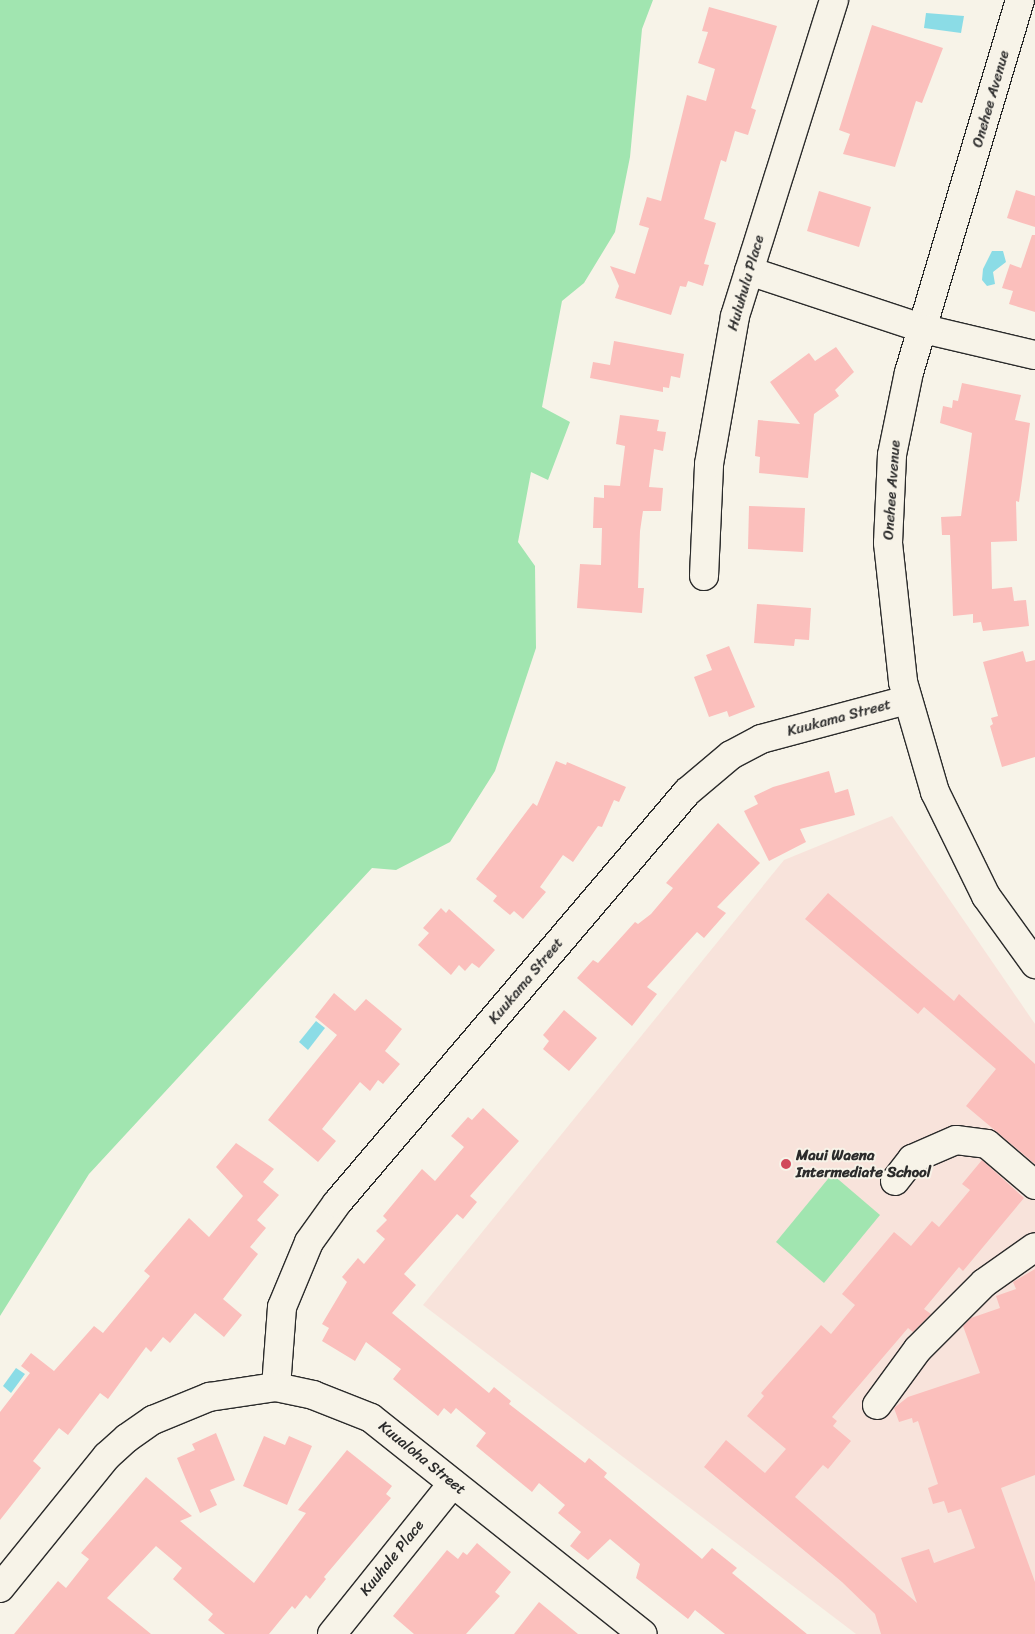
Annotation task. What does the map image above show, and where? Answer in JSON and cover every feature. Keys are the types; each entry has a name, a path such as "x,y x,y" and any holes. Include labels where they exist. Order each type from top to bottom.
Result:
{"street":[{"name":"Huluhulu Place","path":"704,576 716,410 735,316 834,0"},
{"name":"Onehee Avenue","path":"1020,0 924,329 909,372 892,455 888,543 894,628 907,700 935,792 986,896 1035,964"},
{"path":"749,271 924,329 1035,356"},
{"name":"Kuukama Street","path":"276,1387 282,1307 309,1242 337,1203 687,792 731,755 761,739 907,700"},
{"path":"895,1181 912,1159 956,1140 987,1144 1035,1185"},
{"path":"877,1405 918,1349 984,1282 1035,1247"},
{"name":"Kuualoha Street","path":"0,1588 107,1456 127,1438 153,1420 209,1397 276,1387 313,1395 371,1418 640,1633"},
{"name":"Kuuhale Place","path":"332,1634 453,1483"}],"shaded area":[{"name":"Maui Waena Intermediate School","path":"892,816 1035,1024 1035,1634 856,1634 423,1305 784,860"}],"green space":[{"path":"0,0 653,0 642,29 630,157 615,232 584,283 562,301 542,407 570,422 548,480 531,472 518,542 535,566 536,648 495,771 450,842 396,870 372,868 89,1174 0,1316"},
{"path":"832,1174 880,1215 824,1283 776,1242"}],"water":[{"path":"926,13 964,16 961,33 924,28"},
{"path":"992,251 1003,251 1006,262 993,272 995,284 987,286 982,280 983,269"},
{"path":"316,1021 325,1028 308,1050 299,1042"},
{"path":"16,1368 25,1374 11,1393 3,1386"}],"building":[{"path":"709,7 777,26 751,108 756,110 748,135 735,131 726,162 721,160 704,219 716,223 704,264 709,265 703,286 688,281 686,287 680,286 671,315 615,298 619,286 610,266 635,274 649,228 639,225 647,197 661,201 687,95 706,101 715,69 698,63 708,32 702,31"},
{"path":"872,25 943,48 922,103 916,101 895,167 843,154 850,134 839,130"},
{"path":"1016,190 1035,196 1035,227 1007,218"},
{"path":"819,191 871,207 859,247 807,231"},
{"path":"1032,235 1035,235 1035,312 1009,304 1013,291 1002,288 1010,264 1021,268"},
{"path":"614,341 684,354 680,378 671,376 669,388 663,387 663,392 590,378 593,362 610,365"},
{"path":"836,347 854,372 835,390 839,396 814,414 808,478 759,473 760,457 755,456 758,420 800,424 770,382 809,353 815,361"},
{"path":"962,383 1021,395 1015,420 1030,423 1019,502 1016,501 1017,541 991,542 992,589 1012,587 1014,601 1026,600 1029,626 983,631 981,622 973,623 973,614 953,616 950,535 942,535 941,517 961,516 972,433 940,423 943,406 952,408 953,400 958,401"},
{"path":"620,415 659,420 657,431 666,432 663,451 654,449 649,487 663,488 661,511 643,511 640,531 638,588 644,588 642,613 577,608 580,564 601,565 602,528 593,528 594,497 604,498 604,485 620,486 625,446 616,444"},
{"path":"749,506 805,508 803,552 748,549"},
{"path":"757,604 811,608 809,640 795,639 794,646 754,643"},
{"path":"729,646 755,707 729,717 727,711 709,717 694,677 712,670 706,655"},
{"path":"1023,651 1026,662 1035,660 1035,757 1002,767 990,726 993,724 991,718 998,716 983,662"},
{"path":"556,761 566,765 567,762 626,787 619,802 614,800 602,827 598,826 573,862 563,855 540,887 546,892 523,919 514,911 510,915 493,901 497,896 476,879 533,803 537,806"},
{"path":"829,771 835,793 848,789 855,815 800,829 806,842 769,861 744,811 758,804 754,796 773,787"},
{"path":"718,823 760,863 717,907 726,913 704,938 697,932 647,987 657,994 632,1026 577,978 593,960 598,963 635,922 638,924 651,914 673,888 666,883"},
{"path":"828,893 954,1001 959,994 1035,1064 1035,1164 966,1106 996,1069 924,1007 918,1014 805,919"},
{"path":"441,908 446,913 449,909 495,950 479,968 472,963 465,971 459,965 451,975 418,945 429,933 423,928"},
{"path":"334,993 355,1011 366,999 402,1029 385,1051 400,1064 383,1084 378,1080 370,1091 360,1082 322,1129 336,1141 318,1162 268,1120 337,1035 315,1017"},
{"path":"564,1010 597,1038 569,1071 543,1049 549,1041 543,1035"},
{"path":"483,1108 519,1141 470,1196 477,1202 463,1219 457,1214 404,1274 416,1285 392,1313 489,1393 494,1387 511,1401 509,1404 585,1463 589,1458 607,1473 604,1477 702,1559 712,1548 737,1568 732,1573 807,1634 725,1634 695,1610 688,1619 636,1578 640,1564 610,1539 588,1560 570,1546 581,1532 558,1513 565,1505 539,1483 532,1492 476,1446 486,1433 456,1408 451,1414 444,1408 438,1416 393,1379 401,1369 366,1342 355,1361 322,1341 329,1328 322,1324 347,1282 342,1277 358,1258 364,1264 385,1239 376,1231 387,1220 383,1216 422,1169 435,1181 464,1147 451,1136 468,1117 472,1120"},
{"path":"236,1143 274,1169 263,1182 279,1195 257,1220 266,1228 250,1247 258,1254 223,1299 242,1315 224,1337 195,1313 170,1343 163,1337 151,1352 146,1347 108,1399 100,1393 68,1435 59,1428 33,1461 41,1468 0,1520 0,1412 30,1373 21,1366 31,1353 54,1371 94,1326 103,1333 150,1276 144,1271 189,1218 209,1237 243,1196 216,1167"},
{"path":"982,1160 1024,1198 963,1271 959,1267 924,1309 931,1314 913,1332 908,1328 832,1417 837,1421 833,1426 851,1441 828,1469 823,1465 795,1497 917,1603 901,1558 929,1549 934,1563 975,1548 961,1509 948,1513 944,1501 933,1504 928,1488 938,1484 918,1421 913,1423 912,1418 899,1422 894,1408 908,1397 980,1373 963,1326 971,1318 1000,1308 996,1296 1016,1289 1013,1282 1035,1269 1035,1475 1001,1488 1035,1582 1035,1634 881,1634 875,1614 842,1582 704,1467 726,1440 765,1473 786,1449 747,1416 764,1396 761,1393 821,1325 831,1334 855,1305 842,1294 894,1232 911,1246 932,1221 939,1227 970,1190 962,1184"},
{"path":"216,1433 235,1480 210,1490 217,1505 200,1513 177,1458 195,1450 192,1444"},
{"path":"264,1436 285,1445 289,1436 312,1446 287,1505 243,1486"},
{"path":"347,1450 392,1486 386,1494 391,1498 324,1577 326,1579 310,1599 306,1595 295,1609 292,1606 269,1634 225,1634 208,1620 213,1614 173,1579 182,1568 156,1546 107,1598 151,1634 14,1634 58,1581 66,1588 89,1559 81,1553 146,1477 192,1516 180,1521 254,1583 306,1513 298,1510"},
{"path":"477,1543 511,1572 495,1592 500,1596 466,1634 414,1634 393,1616 447,1550 458,1559 463,1552 467,1555"},
{"path":"539,1602 578,1634 514,1634"}],"place":[{"name":"Maui Waena Intermediate School","path":"786,1164"}]}
